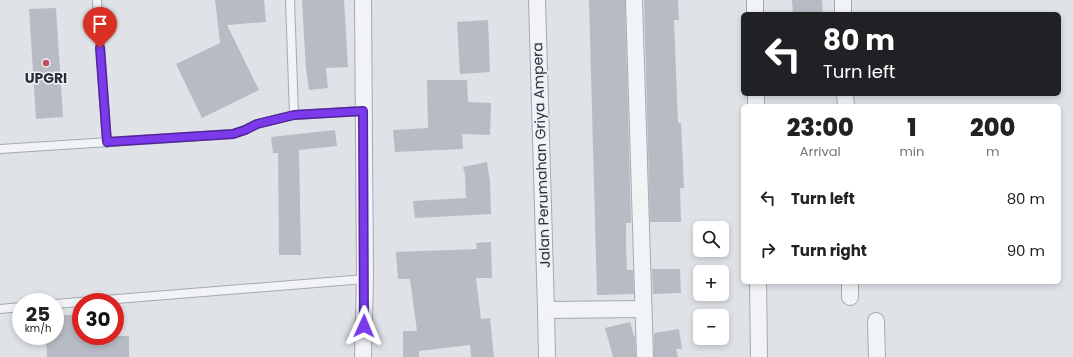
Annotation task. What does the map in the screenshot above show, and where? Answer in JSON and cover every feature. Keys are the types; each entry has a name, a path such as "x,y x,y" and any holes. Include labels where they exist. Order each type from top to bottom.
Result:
{"street":[{"path":"363,0 363,357"},
{"name":"Jalan Perumahan Griya Ampera","path":"537,0 547,357"},
{"path":"634,0 645,357"},
{"path":"755,0 755,12"},
{"path":"843,0 843,12"},
{"path":"758,284 760,357"},
{"path":"546,310 643,309"},
{"path":"876,320 877,357"}],"lane":[{"path":"97,0 107,142"},
{"path":"290,0 294,115"},
{"path":"0,149 233,134 257,124 294,115 363,111"},
{"path":"64,303 364,279"},
{"path":"0,309 12,308"}],"building":[{"path":"215,0 264,0 266,22 227,25 259,90 202,118 176,64 220,43"},
{"path":"302,0 344,0 348,67 326,68 328,88 309,90 306,69"},
{"path":"589,0 625,0 631,223 626,223 626,248 627,270 633,270 634,294 597,295"},
{"path":"644,0 678,0 679,20 674,20 678,123 681,123 684,188 680,188 681,222 650,222"},
{"path":"792,0 822,0 823,12 793,12"},
{"name":"UPGRI","path":"56,8 63,117 36,119 29,9"},
{"path":"488,20 490,72 460,74 457,22"},
{"path":"427,80 467,80 468,102 491,103 490,135 462,134 463,149 395,152 393,130 428,128"},
{"path":"335,130 337,146 299,150 301,255 279,255 278,153 273,153 271,137"},
{"path":"487,162 490,181 491,214 415,218 413,201 466,198 465,175 463,167"},
{"path":"491,242 492,278 476,278 481,319 490,318 494,357 471,357 470,345 419,351 419,357 403,357 403,331 417,331 410,279 398,279 396,252 477,249 476,243"},
{"path":"652,269 680,269 681,293 653,294"},
{"path":"64,315 72,315 72,345 124,345 124,336 129,336 129,357 47,357 46,345 64,345"},
{"path":"630,322 634,336 635,335 636,357 613,357 605,328"},
{"path":"679,329 682,349 676,349 678,357 654,357 654,333"}],"place":[{"name":"UPGRI","path":"46,63"}],"route":[{"path":"100,48 107,142 233,134 257,124 294,115 363,111 364,326"}]}
